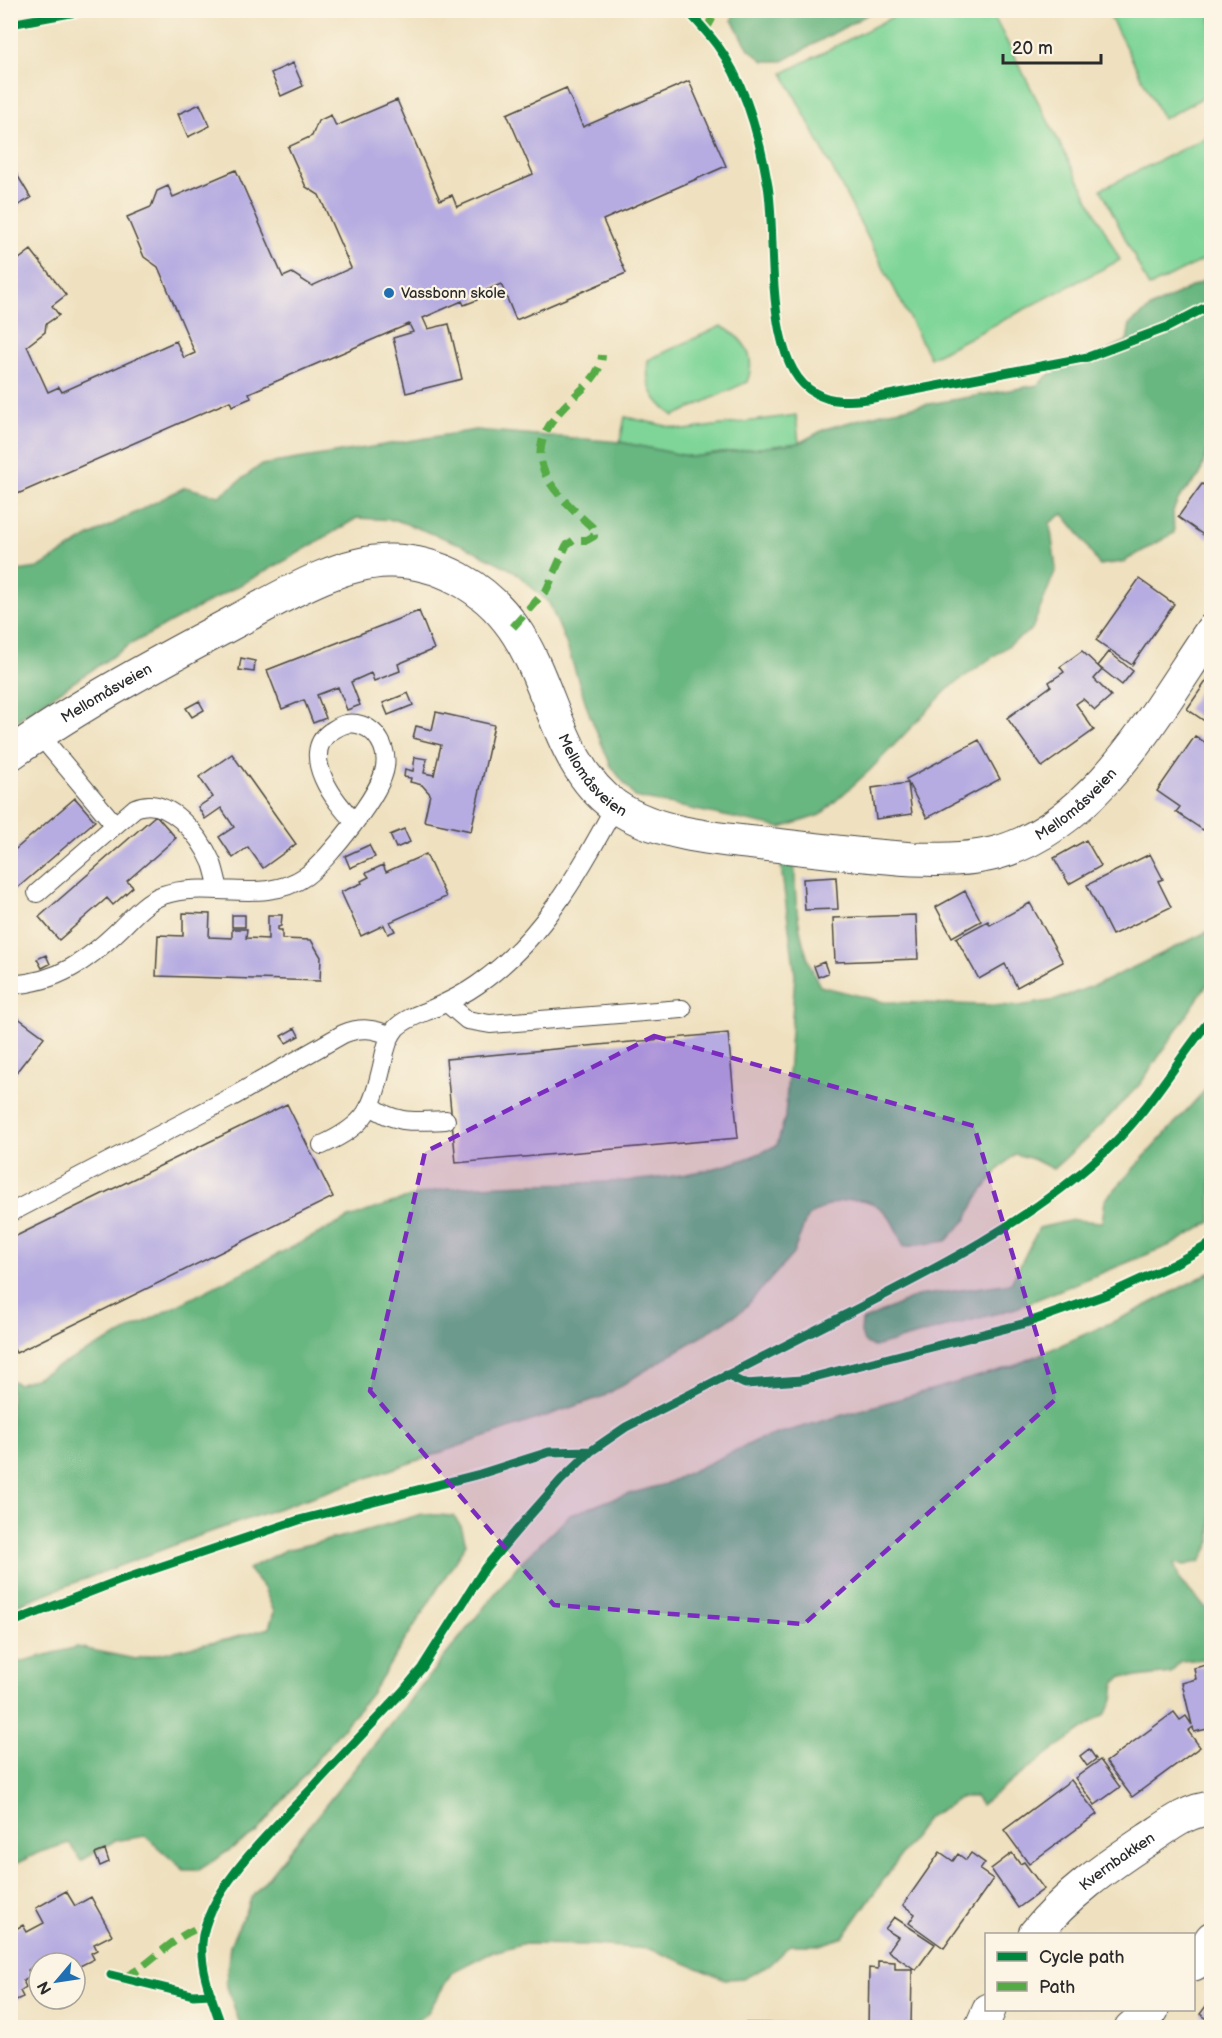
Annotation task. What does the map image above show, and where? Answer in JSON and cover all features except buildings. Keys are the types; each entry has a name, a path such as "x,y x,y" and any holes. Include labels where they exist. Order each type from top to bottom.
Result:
{"street":[{"name":"Mellomåsveien","path":"10,754 138,673 287,595 339,572 363,565 386,561 407,562 448,573 466,583 499,609 513,627 530,657 582,773 599,793 615,806 648,823 666,829 751,843 914,859 962,858 998,852 1032,839 1060,822 1102,783 1135,743 1212,630"},
{"name":"Kvernbakken","path":"1037,1933 1056,1909 1111,1864 1189,1813 1212,1808"},
{"path":"1195,1963 1212,1938"},
{"path":"981,2028 990,2011"},
{"path":"1131,2028 1151,2011"}],"lane":[{"path":"10,985 50,978 77,966 106,943 140,910 163,895 219,890 266,891 295,883 320,865 354,821 380,784 385,769 386,757 381,742 374,732 360,724 347,723 326,735 320,743 318,753 326,783 334,799 354,821"},
{"path":"39,734 115,825"},
{"path":"37,893 141,805 165,808 186,825 211,861 219,890"},
{"path":"322,1145 351,1130 371,1105 385,1052 395,1029 410,1018 447,1003 478,985 513,956 529,939 594,847 615,806"},
{"path":"447,1003 467,1020 490,1024 682,1009"},
{"path":"10,1213 232,1097 343,1034 368,1029 391,1036"},
{"path":"371,1105 381,1113 404,1122 446,1120"}],"highlighted area":[{"path":"654,1036 974,1126 1056,1399 804,1624 554,1605 370,1391 425,1152"}],"green space":[{"path":"734,10 874,11 783,61 764,61 749,49 732,20"},
{"path":"904,11 991,11 1120,260 930,358 783,73"},
{"path":"1107,11 1211,11 1211,93 1163,119"},
{"path":"1211,135 1211,256 1149,287 1101,189"},
{"path":"1211,277 1211,444 1208,447 1200,475 1179,498 1173,511 1174,533 1123,562 1099,565 1078,532 1063,514 1050,523 1056,569 1032,629 950,687 870,770 820,815 781,828 635,797 611,766 549,603 514,571 465,546 396,520 357,518 288,559 131,644 11,724 11,572 38,568 88,537 185,487 219,496 261,465 476,430 620,442 692,457 799,443 825,429 889,411 1038,385 1063,361 1088,360 1127,341 1130,324 1152,307"},
{"path":"721,326 736,336 746,349 750,364 747,382 674,416 661,405 652,392 648,378 648,360"},
{"path":"796,415 799,443 692,457 620,442 625,417 685,430"},
{"path":"795,865 796,896 803,943 820,986 884,1002 1019,1006 1056,1000 1105,981 1211,930 1212,975 1141,1083 1095,1131 1053,1169 1033,1159 1015,1154 998,1170 977,1198 967,1219 946,1241 904,1247 889,1217 880,1208 860,1200 838,1202 827,1206 807,1217 793,1254 742,1311 604,1396 193,1538 11,1607 11,1380 18,1384 37,1377 349,1218 405,1199 434,1191 463,1187 624,1181 664,1177 704,1171 742,1160 777,1145 785,1117 795,975 781,866"},
{"path":"1211,1073 1211,1222 1175,1243 1016,1308 874,1347 864,1342 861,1333 862,1321 917,1296 1011,1283 1039,1228 1073,1220 1102,1222 1105,1200 1205,1090"},
{"path":"1211,1272 1211,1542 1201,1561 1185,1565 1174,1563 1180,1581 1211,1613 1211,1651 1205,1659 1180,1661 1171,1673 1137,1677 1122,1676 1115,1683 1113,1700 1106,1713 981,1805 975,1797 962,1797 928,1817 843,1937 820,1945 790,1945 768,1966 745,1978 725,1979 650,1949 594,1945 521,1944 487,1954 452,1972 427,2014 404,2027 241,2027 226,1984 230,1945 252,1897 518,1565 570,1515 615,1498 665,1484 760,1439 1014,1366 1128,1315"},
{"path":"422,1514 453,1516 461,1526 466,1544 371,1694 256,1833 199,1870 184,1870 145,1836 114,1841 81,1861 69,1843 40,1852 11,1866 11,1664 77,1647 135,1659 269,1628 274,1612 264,1588 248,1569 285,1550 354,1534"}],"marked path":[{"path":"705,31 717,10"},
{"path":"513,627 547,589 566,546 574,540 587,540 594,536 592,527 559,495 548,480 542,465 541,449 545,433 556,416 593,378 602,355"},
{"path":"125,1977 145,1965 183,1935 205,1926"}],"cycle path":[{"path":"10,24 87,10"},
{"path":"687,10 727,60 744,94 761,150 768,186 779,329 787,356 798,378 815,393 834,400 868,399 1088,357 1168,327 1212,304"},
{"path":"222,2028 208,1986 202,1954 206,1923 216,1901 246,1858 422,1668 485,1568 561,1480 591,1451 626,1427 947,1262 1045,1201 1076,1177 1120,1137 1148,1104 1212,1017"},
{"path":"726,1375 745,1384 802,1380 1026,1323 1111,1293 1174,1264 1212,1243"},
{"path":"10,1623 118,1581 299,1520 480,1474 549,1452 591,1451"},
{"path":"111,1975 193,1995 211,1994"}],"place":[{"name":"Vassbonn skole","path":"389,293"}]}
